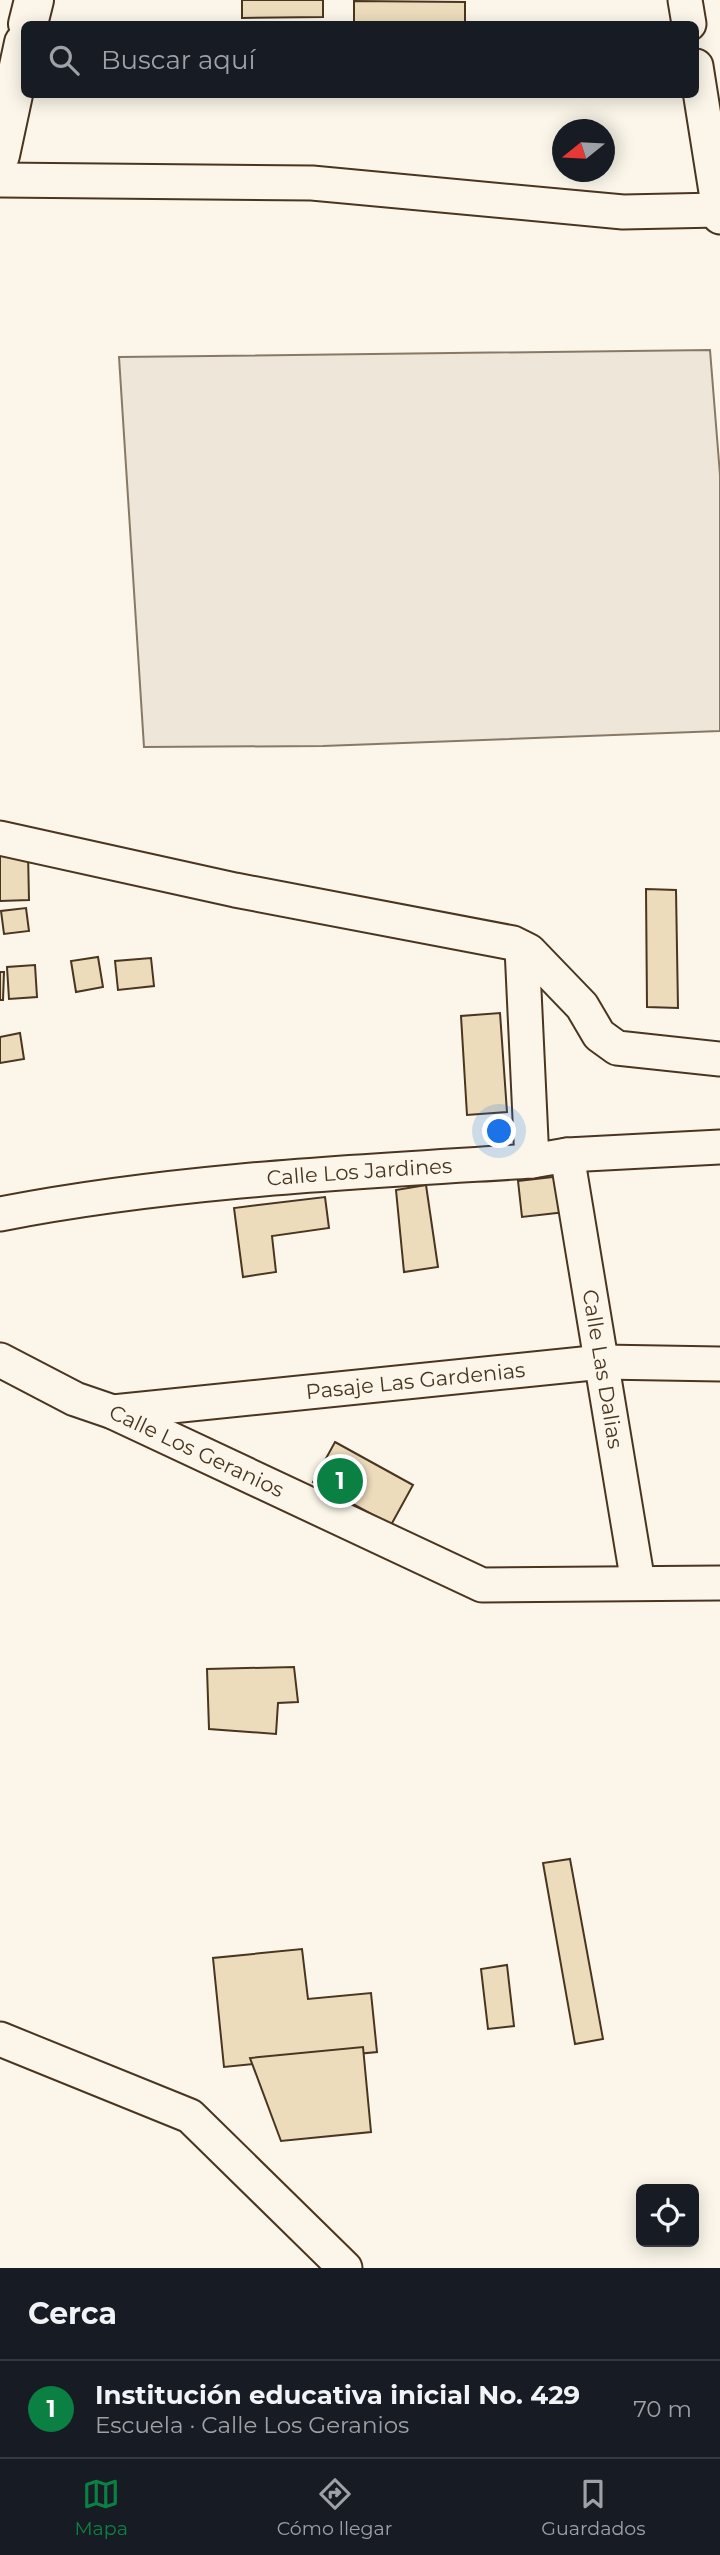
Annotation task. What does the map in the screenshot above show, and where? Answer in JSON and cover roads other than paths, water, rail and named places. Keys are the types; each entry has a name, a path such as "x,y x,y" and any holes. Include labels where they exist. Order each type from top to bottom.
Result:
{"main road":[{"path":"30,21 34,0"},
{"path":"0,155 21,57"}],"street":[{"path":"685,0 688,21"},
{"path":"0,180 312,183 624,212 719,214 699,90"},
{"path":"0,838 235,890 513,943 529,951 582,1006 599,1035 617,1048 720,1059"},
{"path":"522,948 532,1161"},
{"name":"Calle Los Jardines","path":"0,1214 51,1204 241,1180 532,1161 567,1155 720,1147"},
{"name":"Calle Las Dalias","path":"567,1155 638,1583"},
{"name":"Calle Los Geranios","path":"0,1360 75,1399 113,1412 482,1585 720,1583"},
{"name":"Pasaje Las Gardenias","path":"113,1412 602,1362 720,1364"},
{"path":"0,2039 190,2116 345,2268"}],"place":[{"name":"Institución educativa inicial No. 429","path":"340,1481"}]}
